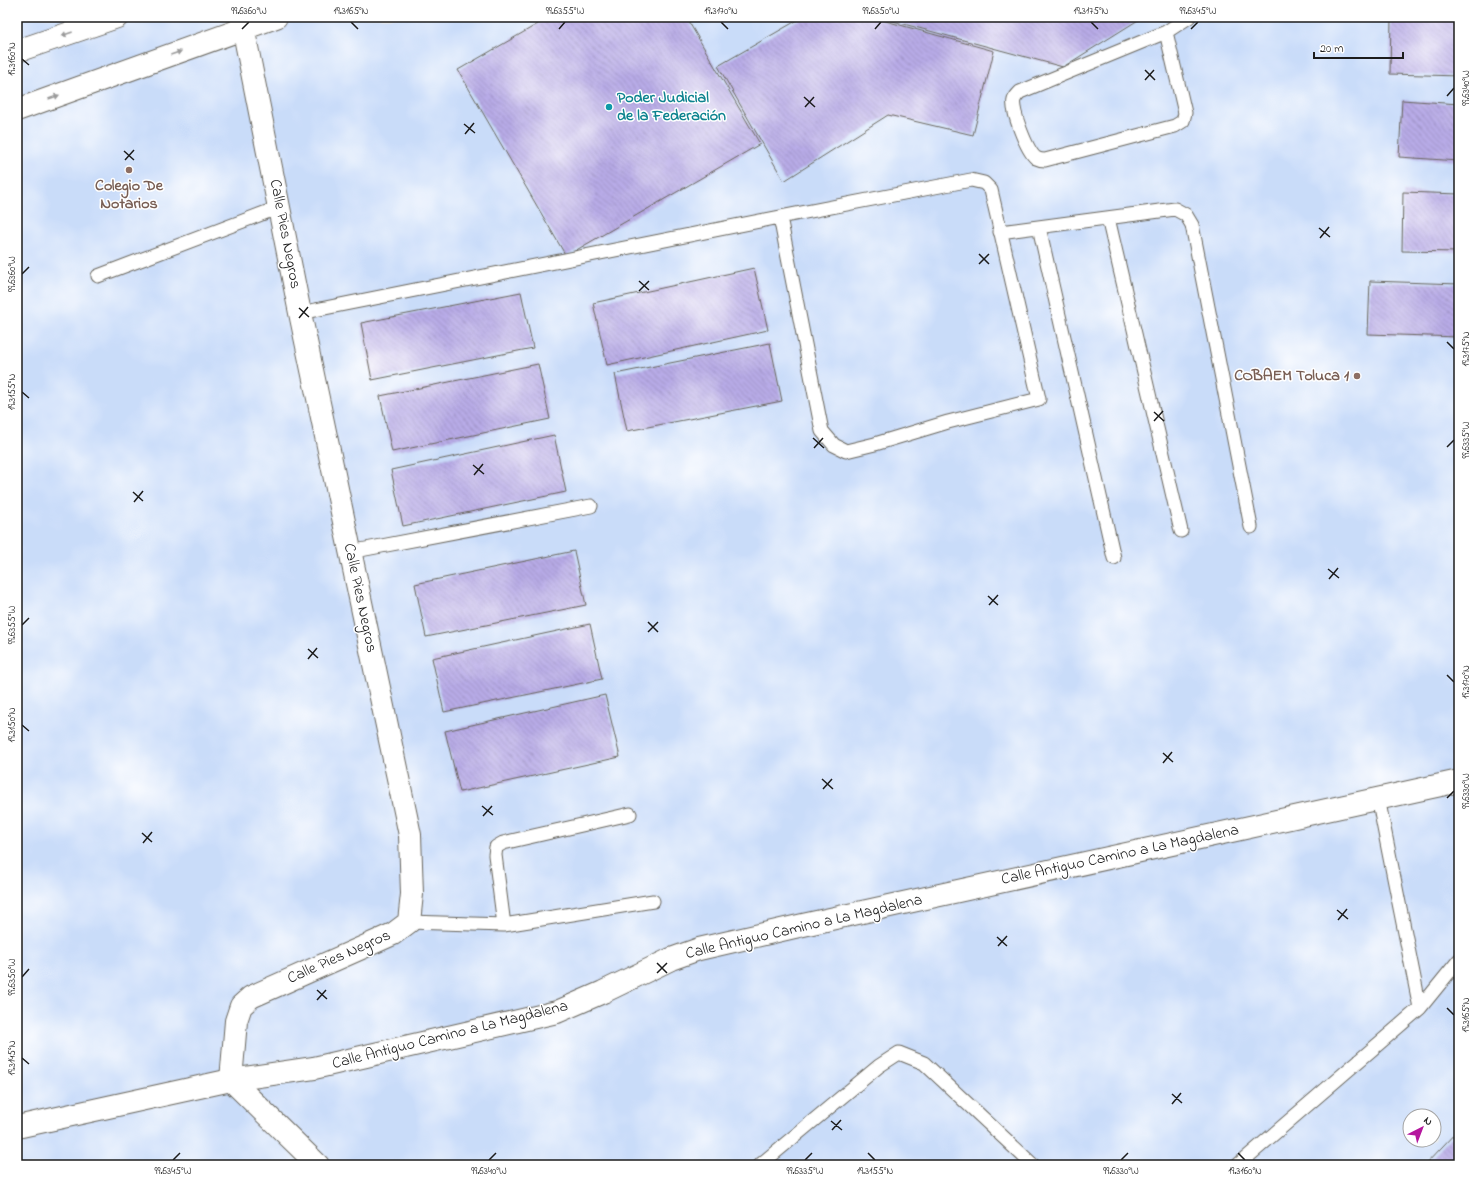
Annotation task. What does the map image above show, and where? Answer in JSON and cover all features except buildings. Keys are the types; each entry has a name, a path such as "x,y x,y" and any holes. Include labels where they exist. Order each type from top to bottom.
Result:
{"street":[{"path":"17,51 117,17"},
{"path":"17,110 242,23 276,17"},
{"name":"Calle Pies Negros","path":"231,1080 236,1021 241,1006 251,996 393,934 408,922 412,894 410,835 300,313 242,23"},
{"name":"Calle Antiguo Camino a La Magdalena","path":"18,1126 231,1080 314,1068 558,1012 671,959 699,949 819,921 1459,781"},
{"path":"231,1080 318,1165"}],"lane":[{"path":"1166,32 1185,113 1183,122 1175,126 1045,160 1036,158 1029,151 1014,109 1014,100 1020,92 1166,32 1189,17"},
{"path":"300,313 780,217 971,180 984,183 991,190 1039,399 948,422 846,451 834,445 822,431 780,217"},
{"path":"98,276 280,207"},
{"path":"1000,232 1175,209 1186,215 1192,225 1251,527"},
{"path":"1108,218 1181,531"},
{"path":"1039,227 1114,558"},
{"path":"350,552 591,506"},
{"path":"1378,798 1420,1008"},
{"path":"504,925 495,855 496,847 503,843 630,814"},
{"path":"408,922 504,925 653,901"},
{"path":"1238,1165 1420,1008 1459,960"},
{"path":"760,1165 879,1066 900,1053 924,1063 1033,1165"}],"shaded area":[{"path":"17,17 1459,17 1459,1165 17,1165"}],"place":[{"name":"Poder Judicial de la Federación","path":"609,107"},
{"name":"Colegio De Notarios","path":"129,170"},
{"name":"COBAEM Toluca 1","path":"1357,376"}]}
